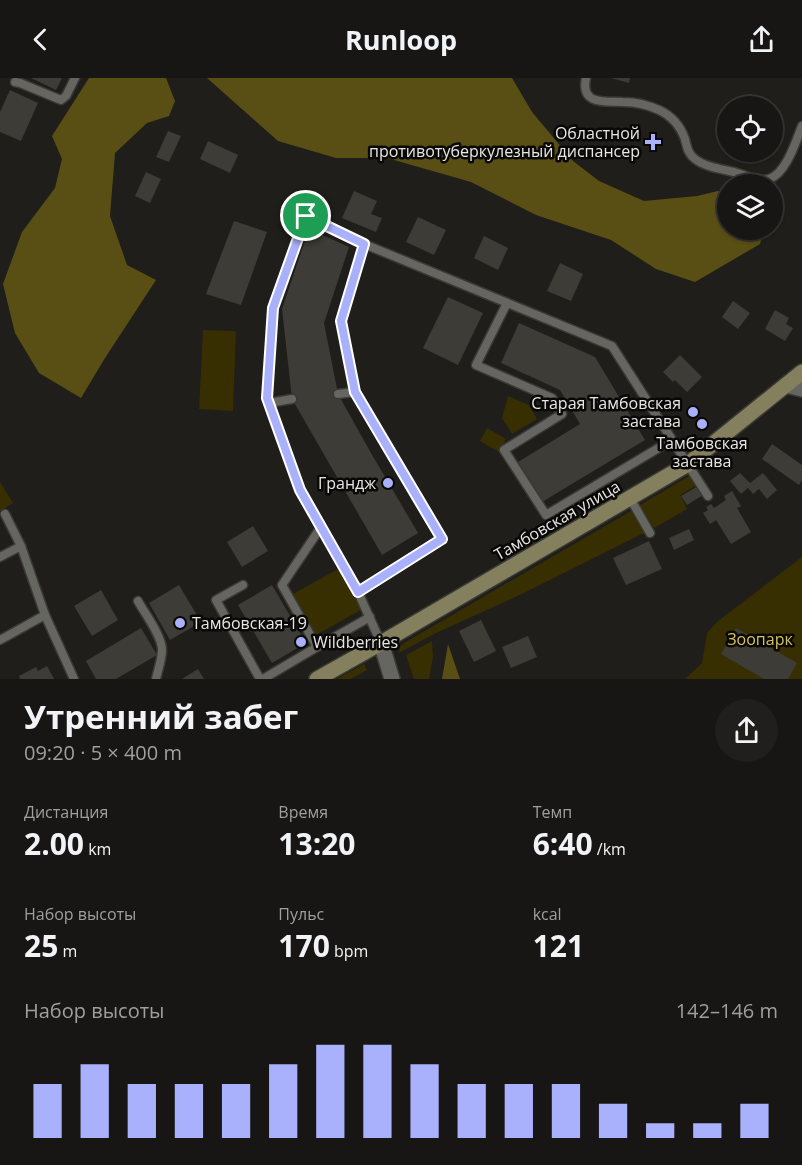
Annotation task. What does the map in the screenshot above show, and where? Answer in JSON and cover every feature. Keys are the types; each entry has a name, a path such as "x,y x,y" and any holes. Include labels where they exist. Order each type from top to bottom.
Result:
{"main road":[{"name":"Тамбовская улица","path":"317,679 688,464 802,372"}],"street":[{"path":"786,385 802,389"},
{"path":"381,643 392,679"}],"lane":[{"path":"15,82 61,100 66,96 75,78"},
{"path":"586,78 587,93 599,102 625,102 641,105 671,116 680,127 688,151 705,165 759,179 769,179 785,166 802,126"},
{"path":"381,643 358,592 300,490 267,398 273,308 306,216 364,244 612,346 708,496"},
{"path":"358,592 442,539 355,392 341,321 364,244"},
{"path":"507,303 476,365 552,398 562,414 504,450 546,515 672,440"},
{"path":"338,394 355,392"},
{"path":"269,403 292,399"},
{"path":"630,498 650,533"},
{"path":"5,514 21,546 45,615 74,679"},
{"path":"317,647 282,585 321,527"},
{"path":"0,557 21,546"},
{"path":"243,585 216,600 261,679 370,617"},
{"path":"138,602 160,642 162,651 156,679"},
{"path":"0,640 45,615"}],"green space":[{"path":"203,330 236,331 233,411 199,409"},
{"path":"508,396 529,405 537,419 512,434 502,418"},
{"path":"487,428 506,439 499,452 480,441"},
{"path":"691,475 697,485 680,495 687,509 654,528 640,505"},
{"path":"0,482 13,503 0,511"},
{"path":"631,511 644,533 399,653 404,643"},
{"name":"Зоопарк","path":"802,557 802,679 685,679 702,663 707,633 717,622"},
{"path":"338,569 361,610 316,635 293,594"},
{"path":"432,641 433,657 429,679 414,679 406,655"},
{"path":"364,664 367,670 351,679 337,679"}],"shaded area":[{"path":"89,78 166,78 175,101 169,116 147,123 115,153 110,216 127,265 156,280 81,398 39,373 15,333 3,284 22,232 55,188 62,159 52,136"},
{"path":"207,78 512,78 532,112 573,161 599,181 644,201 697,196 717,191 717,240 761,240 760,244 695,282 656,269 611,240 536,215 471,182 387,158 336,158 278,141"},
{"path":"448,644 460,679 442,679"}],"building":[{"path":"31,78 62,78 56,90"},
{"path":"611,78 630,78 629,83"},
{"path":"10,90 38,103 21,141 0,132 0,112"},
{"path":"168,131 181,136 169,162 156,157"},
{"path":"208,141 238,155 230,173 200,159"},
{"path":"146,172 161,179 150,203 135,196"},
{"path":"354,191 377,201 371,214 382,218 376,232 342,218"},
{"path":"418,217 446,230 434,255 406,242"},
{"path":"234,221 267,232 241,305 206,294"},
{"path":"309,229 349,247 324,323 338,394 418,533 382,555 292,399 282,309"},
{"path":"484,236 508,248 498,270 474,258"},
{"path":"560,263 583,274 571,301 547,291"},
{"path":"448,297 483,313 458,365 423,348"},
{"path":"733,301 750,313 738,329 722,317"},
{"path":"775,310 789,318 786,324 793,328 785,341 765,329"},
{"path":"519,323 595,357 645,440 542,502 518,462 580,424 560,390 501,363"},
{"path":"680,355 702,377 687,392 663,372"},
{"name":"Старая Тамбовская застава","path":"694,405 700,413 693,419 687,411"},
{"path":"772,444 802,465 802,480 799,485 762,459"},
{"path":"740,473 750,483 763,473 777,490 767,499 759,489 753,494 748,488 741,494 730,481"},
{"path":"698,486 703,495 687,505 681,496"},
{"path":"732,491 741,506 737,508 751,532 731,544 716,520 710,524 703,513 711,504 714,508 726,500 724,496"},
{"path":"253,526 268,551 242,567 227,542"},
{"path":"689,529 694,540 674,550 669,538"},
{"path":"649,541 662,569 626,585 613,558"},
{"path":"179,585 201,622 170,640 149,603"},
{"path":"272,585 306,643 272,663 238,605"},
{"path":"101,590 118,620 92,636 74,606"},
{"path":"481,620 496,651 474,662 459,631"},
{"path":"141,628 157,655 116,679 96,679 86,661"},
{"path":"736,628 797,663 788,679 764,679 721,654"},
{"path":"528,636 537,657 511,668 502,647"},
{"path":"47,666 54,679 20,679 19,676 36,667 38,671"},
{"path":"198,669 204,679 182,679"}],"place":[{"name":"Областной противотуберкулезный диспансер","path":"653,142"},
{"name":"Старая Тамбовская застава","path":"693,412"},
{"name":"Тамбовская застава","path":"702,424"},
{"name":"Грандж","path":"388,483"},
{"name":"Тамбовская-19","path":"180,623"},
{"name":"Wildberries","path":"301,642"}],"route":[{"path":"306,216 364,244 341,321 355,392 442,539 358,592 300,490 267,398 273,308 306,216"}]}
